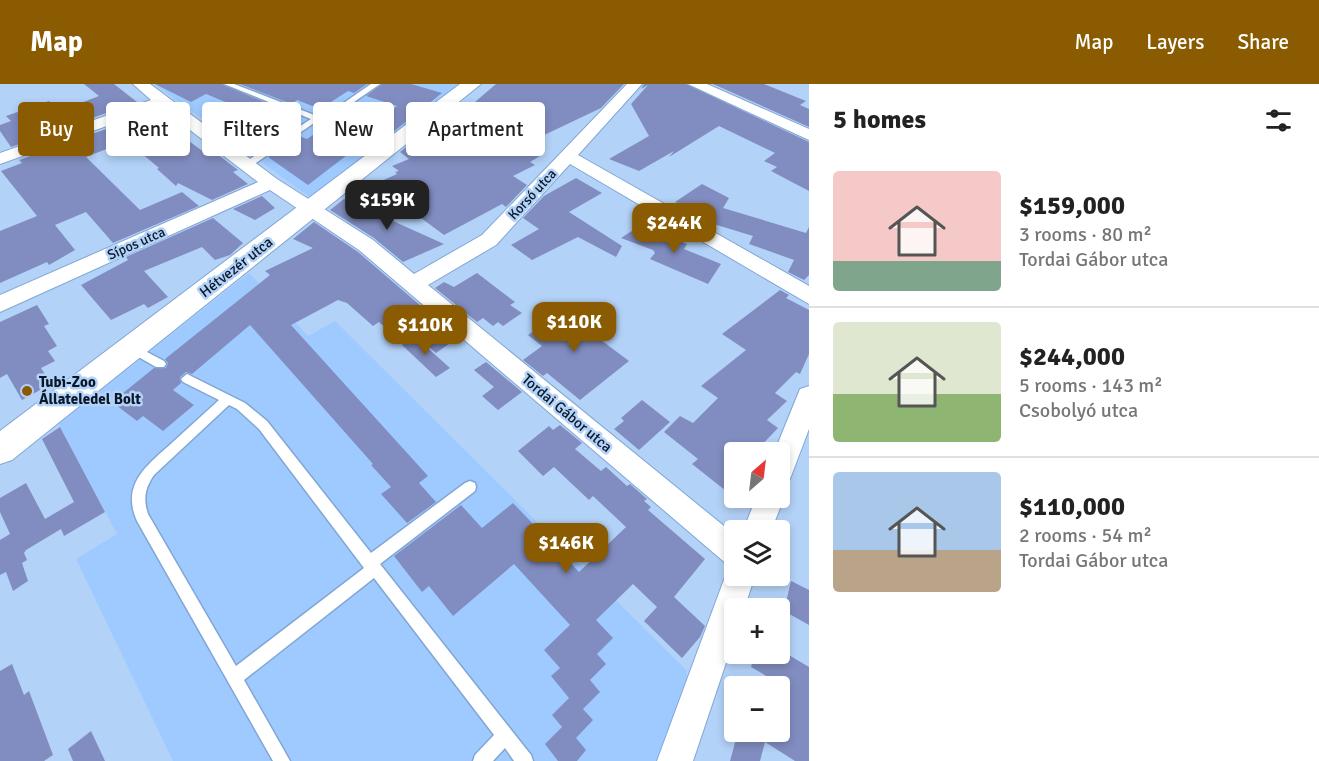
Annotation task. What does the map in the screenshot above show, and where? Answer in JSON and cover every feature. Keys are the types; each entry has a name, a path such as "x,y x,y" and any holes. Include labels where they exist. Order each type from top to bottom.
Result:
{"street":[{"name":"Tordai Gábor utca","path":"140,84 271,183 353,235 724,545"},
{"name":"Hétvezér utca","path":"394,145 472,84"},
{"name":"Korsó utca","path":"413,284 489,240 635,84"},
{"path":"695,84 809,135"},
{"path":"0,159 162,100"},
{"name":"Hétvezér utca","path":"0,450 379,156"},
{"path":"568,156 809,296"},
{"name":"Sípos utca","path":"0,304 271,183"},
{"path":"790,445 809,396"},
{"path":"675,761 736,586"}],"lane":[{"path":"228,84 313,116"},
{"path":"347,102 376,84"},
{"path":"248,165 313,123"},
{"path":"132,348 160,364"},
{"path":"186,379 248,410 263,425 525,761"},
{"path":"228,399 150,471 140,486 138,502 142,517 282,761"},
{"path":"234,678 470,487"},
{"path":"481,761 504,736"}],"shaded area":[{"path":"154,84 460,84 436,102 406,102 406,125 394,134 394,102 313,102 313,156 365,156 312,196 308,196 253,156 301,156 301,102 202,102 202,119 190,110 190,102 179,102"},
{"path":"249,273 308,336 335,321 687,671 685,695 662,761 173,761 76,559 117,534 58,423"}],"building":[{"path":"84,84 114,84 137,102 106,102 106,113 94,117 94,102 83,102 99,96"},
{"path":"155,84 222,84 264,102 226,102 206,94 191,102"},
{"path":"240,84 367,84 354,93 348,91 331,102 313,102 313,106 297,100 287,102"},
{"path":"382,84 411,84 442,93 431,102 406,102 406,122 394,131 394,108 397,106 394,105 394,102 385,102 366,96"},
{"path":"496,84 624,84 601,108 545,135 545,102 475,102"},
{"path":"644,84 686,84 809,142 809,191 771,171 777,167 764,161 775,153 719,126 669,157 674,151 639,171 609,159 649,136 631,104 648,85 641,89"},
{"path":"713,84 764,84 806,101 800,105 809,109 809,127"},
{"path":"18,112 18,144 11,147 0,131 0,125 11,121 6,116"},
{"path":"106,129 106,149 94,154 94,133"},
{"path":"313,135 313,156 346,156 308,185 268,157 301,156 301,137 307,139"},
{"path":"190,142 202,150 202,156 220,156 238,170 233,172 248,184 212,200 178,183 176,186 157,169 159,168 145,156 190,156"},
{"path":"406,147 406,156 540,156 530,162 535,165 513,176 527,185 506,207 502,204 444,235 375,184 397,174 395,172 399,171 392,166 409,159 400,152"},
{"path":"30,156 89,156 86,157 140,210 182,192 199,206 113,243 86,212 55,225 75,250 49,265 47,262 0,283 0,231 37,216 1,171 22,163 19,160"},
{"path":"576,178 602,193 569,212 622,246 616,257 578,237 532,260 511,245 539,229 523,218 544,196"},
{"path":"702,184 729,198 723,208 806,233 809,227 809,275 804,280 788,272 794,260 749,244 753,236 707,222 710,215 675,202"},
{"path":"262,196 275,208 255,220 233,209"},
{"path":"344,199 444,244 403,262 374,238 330,210"},
{"path":"213,218 243,243 230,255 215,260 202,247 144,271 168,297 148,308 144,304 111,320 81,285 128,260 126,257"},
{"path":"314,222 358,252 456,336 451,339 453,341 436,353 407,327 394,335 379,322 373,326 347,303 338,300 291,325 428,476 419,483 436,502 407,523 381,494 391,487 371,465 373,464 250,325 192,374 186,372 180,377 181,383 173,390 194,405 163,431 143,416 137,421 112,402 154,368 166,368 168,363 165,359 270,275 265,271 313,248 293,239"},
{"path":"641,225 687,244 684,249 721,264 708,284 650,259 655,253 653,250 621,238"},
{"path":"477,273 515,302 510,305 522,313 503,326 498,322 493,326 483,318 477,322 435,288 444,282 454,287"},
{"path":"780,290 789,295 786,298 809,310 809,354 800,374 796,372 775,393 787,401 767,420 778,428 765,442 724,442 724,489 692,464 698,459 664,432 680,416 693,423 718,398 701,386 746,350 722,334"},
{"path":"37,305 49,324 44,326 57,346 48,351 55,361 41,368 51,384 22,400 7,374 0,378 0,322"},
{"path":"567,308 598,327 596,328 606,336 601,340 629,361 580,400 547,373 543,376 523,360 542,346 528,335"},
{"path":"412,334 450,368 436,377 402,345"},
{"path":"486,362 522,392 498,410 482,396 494,387 474,370"},
{"path":"642,400 670,422 639,450 614,429 624,421 621,418"},
{"path":"560,425 582,443 575,449 601,471 606,467 627,486 630,484 647,499 644,501 651,507 648,510 705,559 674,597 705,626 700,637 682,658 644,621 657,607 633,584 596,620 613,638 597,654 606,664 590,680 600,692 583,709 593,720 576,738 586,750 577,761 558,761 545,744 562,727 552,715 569,698 551,676 560,668 544,650 570,625 514,564 453,616 429,586 422,592 394,556 461,505 482,528 513,503 579,572 626,527 593,496 589,500 554,467 543,476 518,451 549,426 553,430"},
{"path":"60,427 105,512 64,536 61,529 26,550 24,553 27,560 22,563 28,581 13,591 6,572 0,575 0,540 10,534 0,512 0,498 26,483 45,519 74,502 42,439"},
{"path":"791,581 809,590 809,625 790,614 790,598 787,598"},
{"path":"790,656 809,667 809,761 795,761 765,742 790,742 790,676 766,676 751,667 752,664 790,664"},
{"path":"12,664 24,695 29,691 53,755 44,761 0,761 0,671"},
{"path":"91,731 105,761 73,761 68,749"},
{"path":"735,742 765,742 760,761 730,761"}],"place":[{"name":"Tubi-Zoo Állateledel Bolt","path":"27,391"}]}
